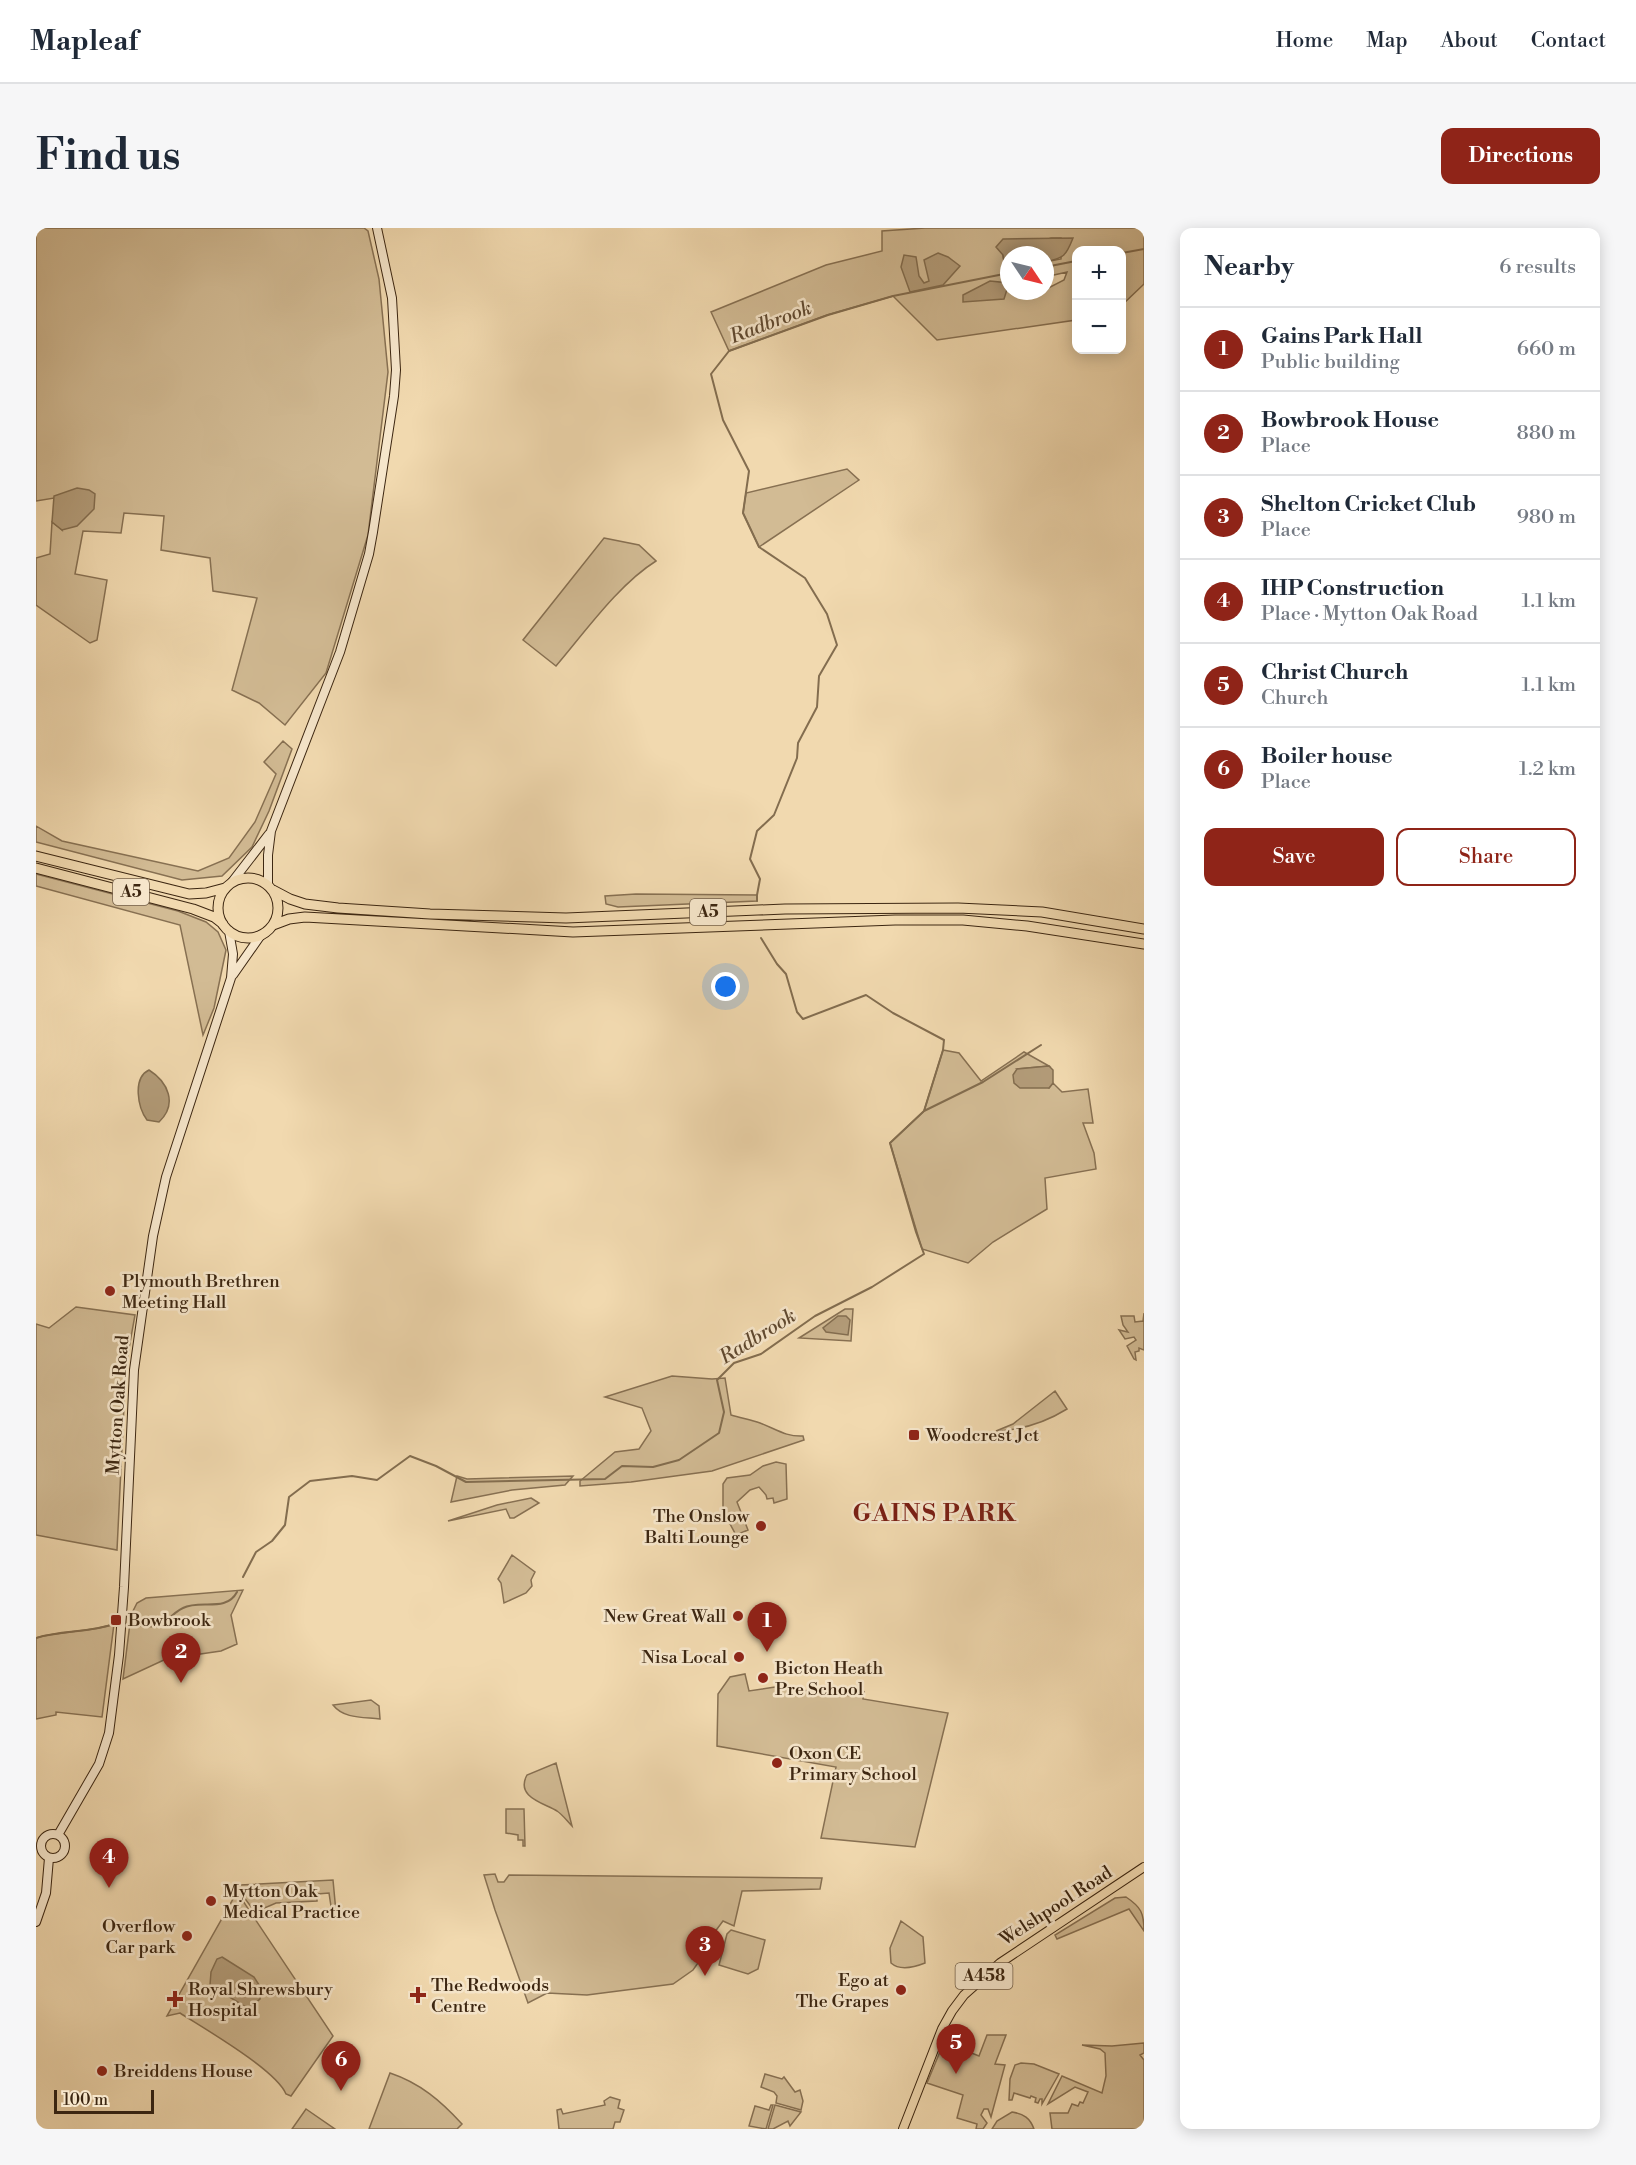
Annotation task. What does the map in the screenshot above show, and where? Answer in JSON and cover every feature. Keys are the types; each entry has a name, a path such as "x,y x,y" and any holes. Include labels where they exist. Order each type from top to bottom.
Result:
{"highway":[{"name":"A5","path":"36,856 189,894 206,893 228,885"},
{"name":"A5","path":"36,868 177,904 205,914 226,928"},
{"path":"242,878 253,878 271,887 279,908 273,925 261,935 245,938 226,928 219,914 218,903 228,885 242,878"},
{"name":"A5","path":"271,887 290,900 305,904 430,914 566,918 785,909 958,908 1042,912 1144,929"},
{"name":"A5","path":"273,925 289,919 305,917 573,932 895,920 963,920 1027,926 1144,944"}],"main road":[{"path":"271,887 268,855 271,831 340,652 369,555 373,532 396,370 392,298 377,228"},
{"path":"228,885 271,831"},
{"name":"Mytton Oak Road","path":"58,1835 99,1764 109,1733 119,1655 124,1587 134,1370 153,1236 166,1177 231,978 233,954 226,928"},
{"name":"Mytton Oak Road","path":"231,978 261,935"},
{"name":"Mytton Oak Road","path":"36,1922 46,1893 49,1858 41,1848 43,1840 49,1834 58,1835 65,1843 64,1851 58,1858 49,1858"},
{"name":"Welshpool Road","path":"903,2129 942,2029 964,1995 1000,1963 1144,1867"}],"shaded area":[{"path":"36,228 364,228 368,231 379,279 388,372 368,535 326,673 285,725 259,703 232,690 257,598 213,591 210,558 161,550 164,516 124,513 121,533 83,531 75,574 107,580 97,640 90,643 36,605 36,558 50,554 52,522 62,530 54,498 36,501"},
{"path":"925,228 1144,228 1144,284 1126,301 1126,246 1072,246 1072,321 937,340 893,296 827,315 729,351 711,312 826,265 882,251 882,231"},
{"path":"1073,238 1066,252 1054,260 1054,246 1000,246 1000,252 996,247 1003,239"},
{"path":"938,253 960,266 943,285 910,292 901,267 904,255 916,257 919,276 924,283 929,281 924,260"},
{"path":"990,281 1000,282 1000,299 963,302 963,295"},
{"path":"847,469 859,480 759,547 743,513 746,493"},
{"path":"77,488 89,490 95,494 94,509 77,526 62,530 52,522 54,496"},
{"path":"604,538 639,545 656,561 616,595 556,666 523,640"},
{"path":"283,741 292,749 269,811 252,847 222,876 182,880 36,842 36,826 62,841 198,871 229,858 255,822 276,774 264,762"},
{"path":"36,874 178,911 206,922 218,932 226,950 214,1008 203,1035 180,925 36,886"},
{"path":"757,895 757,901 618,907 606,904 605,896"},
{"path":"943,1050 959,1053 981,1081 1024,1052 1049,1066 1017,1069 1049,1088 1053,1083 1062,1092 1088,1089 1093,1123 1083,1123 1094,1153 1096,1169 1045,1178 1047,1209 993,1242 968,1263 922,1249 890,1143 924,1111"},
{"path":"1049,1066 1053,1070 1053,1083 1049,1088 1020,1088 1014,1083 1013,1075 1017,1069"},
{"path":"149,1070 166,1087 168,1094 168,1108 159,1122 147,1120 139,1101 140,1080"},
{"path":"76,1307 135,1315 126,1365 117,1550 36,1535 36,1324 49,1328"},
{"path":"845,1309 853,1309 851,1341 799,1338"},
{"path":"1144,1313 1144,1350 1139,1348 1139,1351 1135,1352 1136,1360 1127,1346 1136,1340 1134,1337 1125,1339 1119,1330 1128,1332 1121,1316 1134,1316 1135,1322 1143,1321"},
{"path":"838,1316 846,1316 850,1320 848,1335 826,1332 823,1328"},
{"path":"672,1376 725,1378 731,1415 760,1423 786,1434 803,1436 804,1440 712,1471 580,1486 580,1481 615,1452 639,1449 651,1431 642,1408 605,1397"},
{"path":"1055,1391 1067,1409 1033,1424 996,1431 1013,1424"},
{"path":"776,1462 786,1464 787,1499 774,1503 773,1498 767,1499 759,1487 750,1490 737,1502 748,1530 736,1535 723,1511 723,1484 727,1478 750,1475 763,1466"},
{"path":"457,1476 467,1479 573,1476 565,1485 512,1490 451,1502"},
{"path":"531,1498 539,1503 514,1518 510,1518 506,1509 448,1521 497,1505"},
{"path":"512,1555 535,1572 531,1580 532,1586 526,1593 504,1603 501,1583 498,1579"},
{"path":"243,1590 231,1615 237,1644 221,1651 166,1659 123,1679 131,1615 137,1603 146,1598"},
{"path":"114,1624 102,1717 56,1712 56,1715 36,1719 36,1638"},
{"path":"745,1674 749,1691 775,1687 853,1696 864,1692 863,1699 948,1713 915,1847 821,1838 836,1767 717,1746 718,1694 730,1677"},
{"path":"371,1700 379,1706 380,1719 348,1715 337,1710 333,1705"},
{"path":"556,1763 572,1826 557,1811 533,1798 525,1789 524,1783 527,1775"},
{"path":"506,1809 524,1809 525,1846 523,1846 523,1840 518,1840 518,1835 506,1833"},
{"path":"495,1874 498,1882 504,1882 509,1875 822,1878 820,1889 742,1891 734,1926 723,1921 714,1933 711,1954 700,1960 693,1970 673,1984 587,1995 547,1993 528,2003 484,1875"},
{"path":"333,1880 336,1912 332,1913 329,1893 317,1894 317,1901 276,1903 254,1911 238,1889 240,1885"},
{"path":"237,1892 333,2036 291,2096 286,2094 269,2073 222,2039 180,2013 167,2016"},
{"path":"1126,1897 1141,1911 1144,1931 1129,1909 1057,1939 1055,1935 1115,1898"},
{"path":"901,1921 923,1937 925,1963 903,1968 891,1963 890,1948"},
{"path":"731,1930 765,1940 758,1969 748,1974 719,1965 727,1934"},
{"path":"222,1957 254,1977 261,1988 260,1999 250,2007 244,2006 210,1985 211,1972 217,1959"},
{"path":"987,2035 1006,2035 995,2064 1005,2065 991,2117 988,2109 984,2109 981,2115 987,2123 983,2129 976,2129 977,2124 957,2118 963,2095 927,2083 944,2042 979,2056"},
{"path":"1144,2043 1144,2053 1140,2055 1144,2060 1144,2129 1052,2129 1050,2113 1068,2113 1072,2104 1078,2106 1080,2102 1083,2103 1088,2092 1075,2087 1048,2104 1062,2076 1102,2093 1106,2076 1105,2053 1100,2049 1082,2045 1112,2046"},
{"path":"1034,2064 1059,2074 1042,2104 1042,2099 1038,2103 1035,2102 1036,2098 1014,2093 1012,2100 1009,2100 1010,2079 1015,2065"},
{"path":"390,2073 411,2082 429,2094 462,2124 457,2129 369,2129"},
{"path":"765,2074 782,2079 784,2077 795,2092 800,2090 803,2101 801,2110 776,2103 777,2096 774,2092 761,2087"},
{"path":"610,2097 620,2100 618,2108 624,2110 620,2122 615,2122 613,2129 559,2129 557,2110 561,2109 563,2114 605,2105 604,2101"},
{"path":"773,2105 766,2129 749,2126 755,2106 769,2110"},
{"path":"775,2105 801,2112 790,2126 788,2121 773,2129 768,2129"},
{"path":"306,2109 335,2129 292,2129"},
{"path":"1012,2112 1026,2117 1034,2129 992,2129 997,2121"}],"waterway":[{"name":"Radbrook","path":"1126,252 1144,249"},
{"name":"Radbrook","path":"1054,265 1072,262"},
{"name":"Radbrook","path":"757,901 760,879 750,859 757,831 774,815 797,758 798,743 817,707 819,676 837,645 827,614 805,578 759,547 743,513 749,471 723,420 711,374 729,351 828,315 893,296 1000,275"},
{"name":"Radbrook","path":"243,1577 256,1552 272,1541 285,1525 289,1497 310,1481 352,1476 377,1480 410,1456 436,1466 466,1482 605,1479 622,1466 653,1467 679,1460 719,1433 724,1412 717,1380 734,1363 761,1354 815,1316 872,1287 924,1254 890,1143 924,1111 944,1040 893,1013 866,995 803,1019 797,1012 786,974 761,938"},
{"path":"924,1111 983,1082 1041,1045"},
{"name":"Radbrook","path":"131,1625 160,1627 183,1608 220,1604 232,1598 237,1592"},
{"name":"Radbrook","path":"36,1638 114,1624"}],"place":[{"name":"Plymouth Brethren Meeting Hall","path":"110,1291"},
{"name":"Woodcrest Jct","path":"914,1435"},
{"name":"The Onslow Balti Lounge","path":"761,1526"},
{"name":"New Great Wall","path":"738,1616"},
{"name":"Bowbrook","path":"116,1620"},
{"name":"Gains Park Hall","path":"767,1652"},
{"name":"Nisa Local","path":"739,1657"},
{"name":"Bicton Heath Pre School","path":"763,1678"},
{"name":"Bowbrook House","path":"181,1683"},
{"name":"Oxon CE Primary School","path":"777,1763"},
{"name":"IHP Construction","path":"109,1888"},
{"name":"Mytton Oak Medical Practice","path":"211,1901"},
{"name":"Overflow Car park","path":"187,1936"},
{"name":"Shelton Cricket Club","path":"705,1976"},
{"name":"Ego at The Grapes","path":"901,1990"},
{"name":"The Redwoods Centre","path":"418,1995"},
{"name":"Royal Shrewsbury Hospital","path":"175,1999"},
{"name":"Breiddens House","path":"102,2071"},
{"name":"Christ Church","path":"956,2074"},
{"name":"Boiler house","path":"341,2091"}],"district":[{"name":"GAINS PARK","path":"935,1514"}]}
